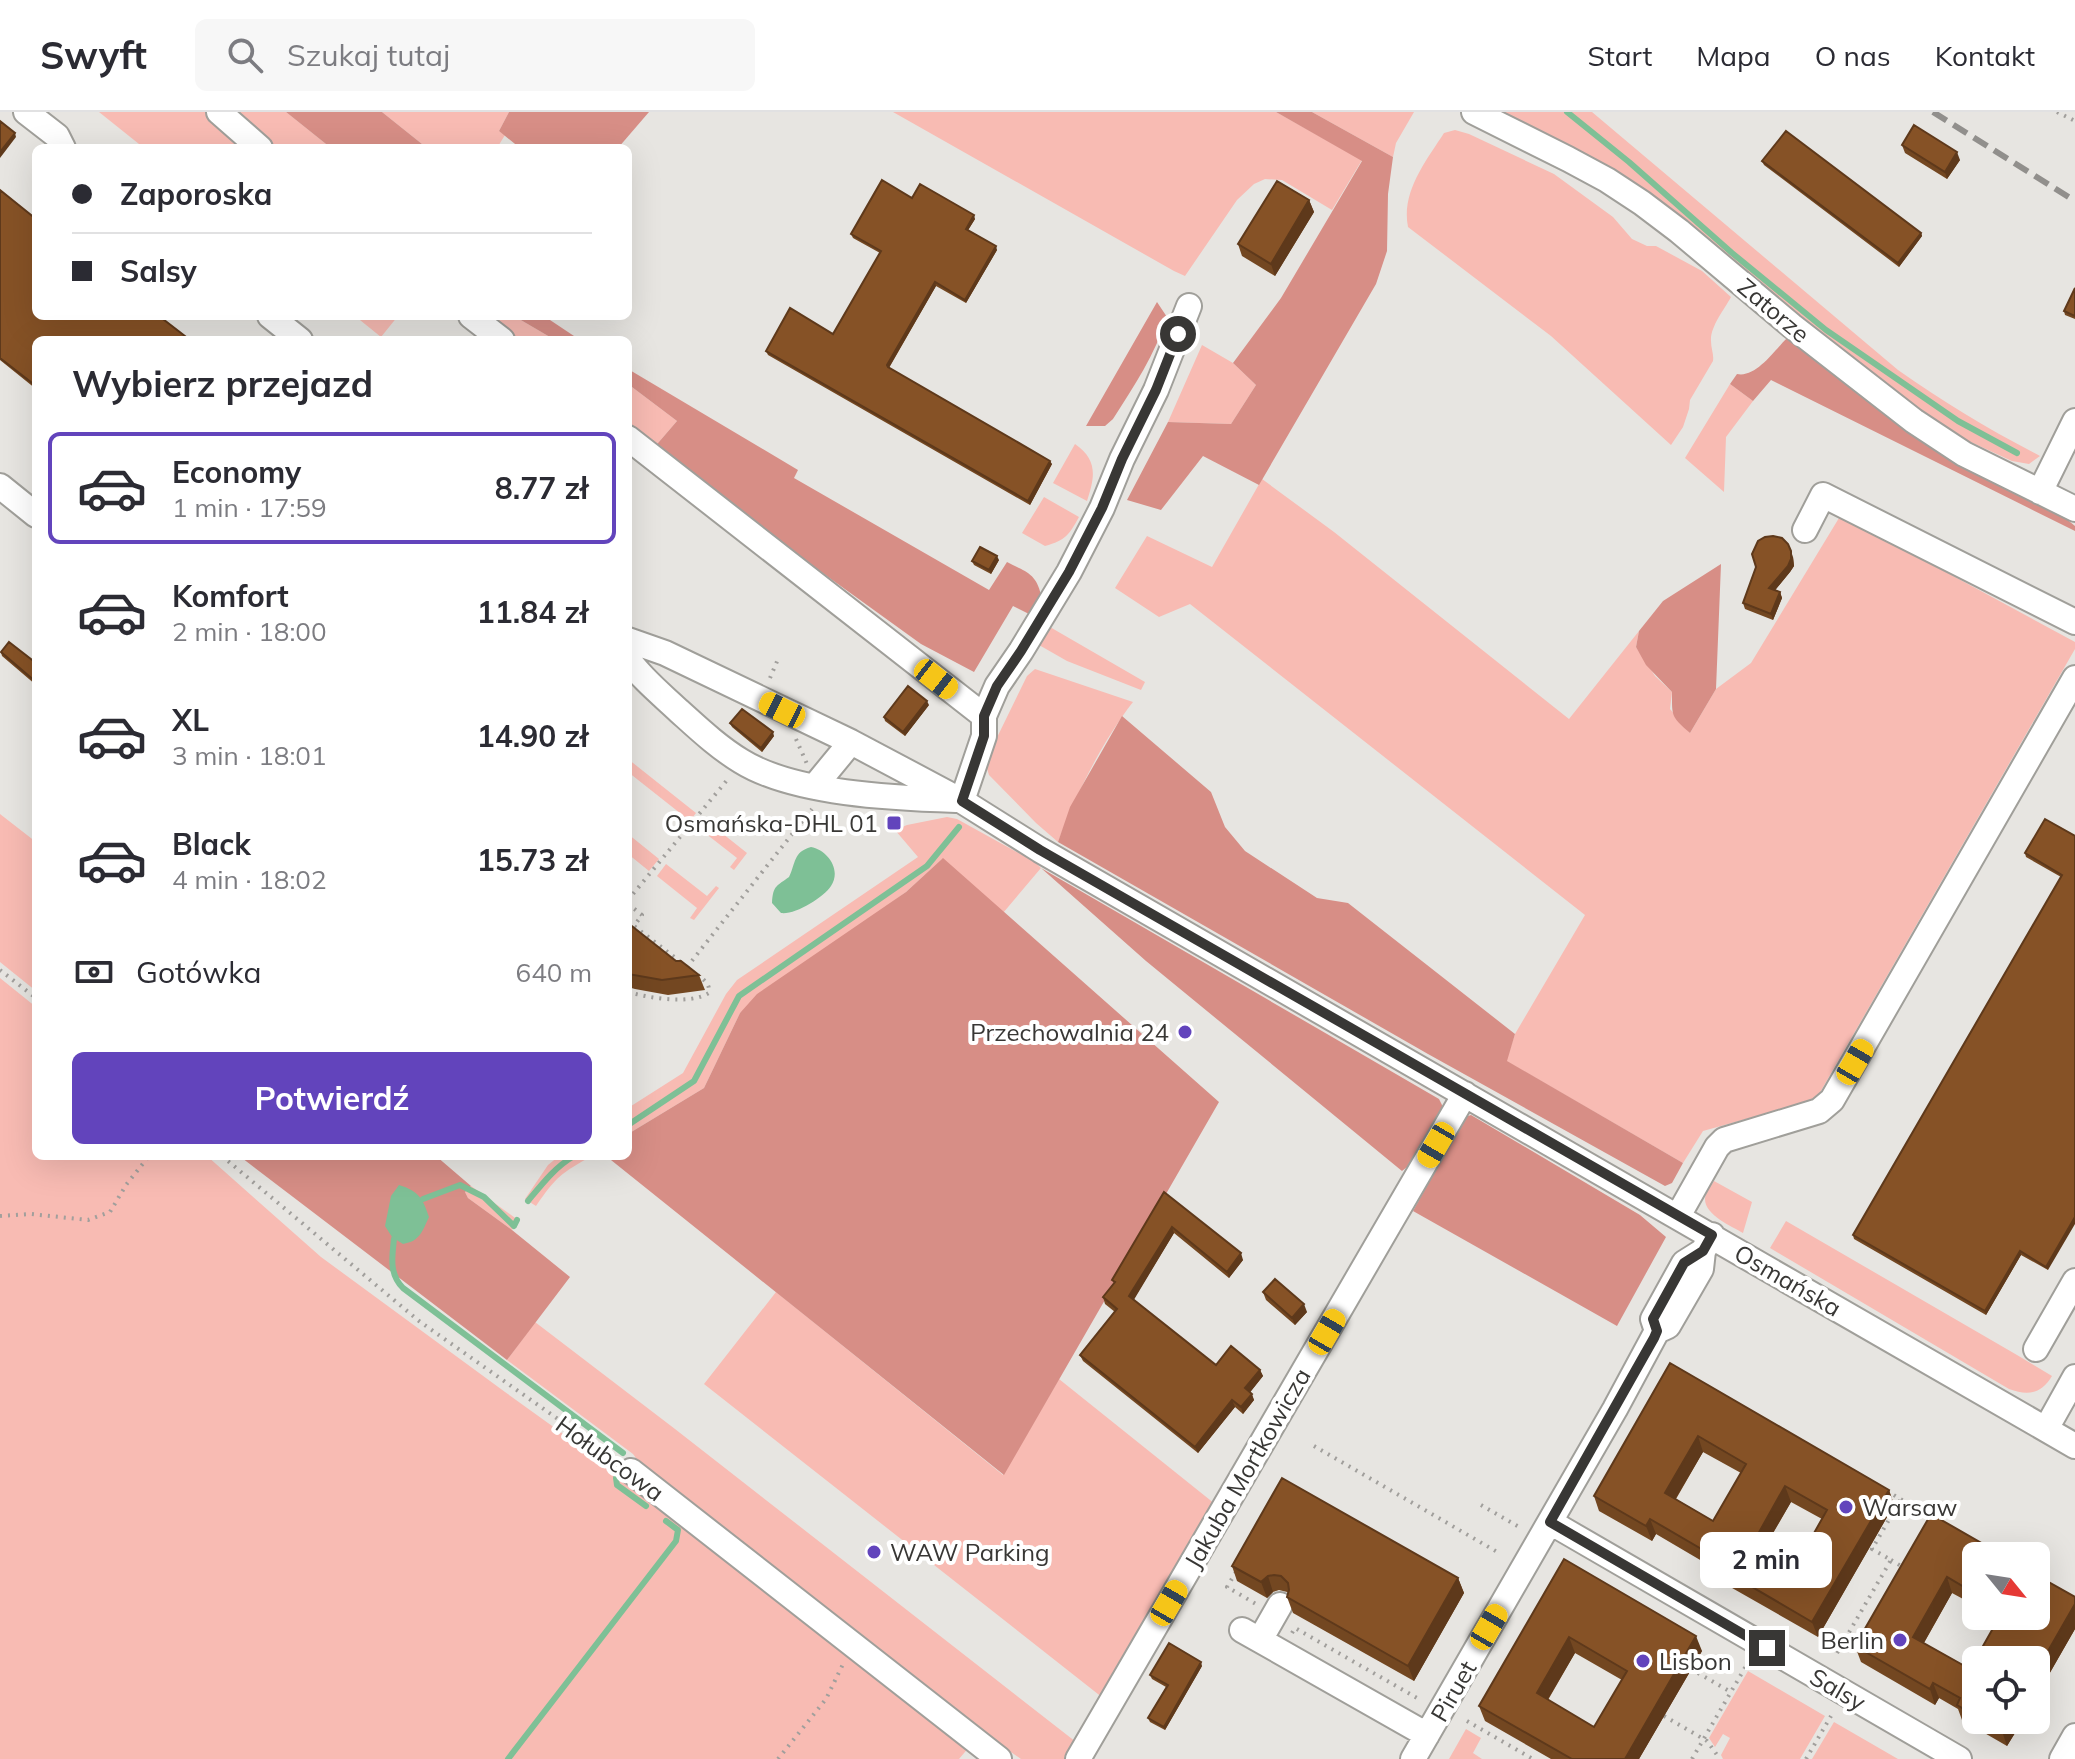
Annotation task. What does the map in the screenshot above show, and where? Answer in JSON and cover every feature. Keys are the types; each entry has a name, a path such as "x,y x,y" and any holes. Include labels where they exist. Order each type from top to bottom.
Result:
{"street":[{"path":"26,112 57,136 61,144"},
{"path":"219,112 255,144"},
{"name":"Zatorze","path":"1474,112 1581,166 1642,203 1914,421 1964,454 2075,509"},
{"path":"632,665 640,676 708,738 742,762 817,796 962,801 984,736 984,716 997,686 1069,572 1102,508 1156,390 1189,306"},
{"path":"275,320 295,336"},
{"path":"476,320 497,336"},
{"path":"2040,492 2075,421"},
{"path":"632,441 984,716"},
{"path":"0,486 32,512"},
{"path":"1805,530 1823,495 2075,622"},
{"name":"Osmańska","path":"632,641 665,653 851,742 962,801 1040,850 1678,1216 1707,1243 2075,1446"},
{"path":"1678,1216 1724,1140 1819,1111 1832,1100 2075,678"},
{"path":"817,796 851,742"},
{"name":"Jakuba Mortkowicza","path":"1078,1759 1465,1094"},
{"name":"Piruet","path":"1413,1759 1657,1331 1668,1326 1701,1269 1707,1243"},
{"path":"2036,1349 2075,1281"},
{"path":"2046,1429 2075,1377"},
{"name":"Hołubcowa","path":"631,1471 999,1759"},
{"name":"Salsy","path":"1550,1522 1959,1759"},
{"path":"1280,1605 1256,1633 1427,1735"},
{"path":"2062,1759 2075,1736"}],"path":[{"path":"2057,112 2075,121"},
{"path":"632,897 742,762"},
{"path":"687,967 814,807 817,796"},
{"path":"632,906 642,915 634,926 707,983 709,993 701,998 651,998 632,993"},
{"path":"0,970 32,995"},
{"path":"0,1216 31,1214 88,1220 110,1212 146,1160"},
{"name":"Hołubcowa","path":"227,1160 419,1321 631,1471"},
{"path":"1314,1446 1380,1480 1499,1553"},
{"path":"1876,1485 1939,1521"},
{"path":"1901,1499 1872,1549 1910,1571"},
{"path":"1481,1505 1515,1524"},
{"path":"1837,1653 1891,1560"},
{"path":"1242,1561 1227,1587 1258,1605 1251,1618 1256,1633 1288,1640 1295,1628 1417,1698"},
{"path":"778,1759 826,1699 852,1644"},
{"path":"1692,1759 1746,1666"},
{"path":"1691,1669 1731,1692"},
{"path":"1664,1716 1703,1739 1720,1759"},
{"path":"1806,1759 1831,1716"},
{"path":"1467,1721 1533,1759"}],"shaded area":[{"path":"99,112 212,112 248,144 139,144"},
{"path":"231,112 286,112 326,144 268,144"},
{"path":"286,112 382,112 422,144 326,144"},
{"path":"382,112 509,112 499,131 505,135 499,144 422,144"},
{"path":"509,112 649,112 621,144 515,144 499,131"},
{"path":"893,112 1276,112 1362,160 1332,210 1282,180 1265,179 1254,184 1237,200 1185,276"},
{"path":"1276,112 1312,112 1393,157 1388,194 1387,251 1376,284 1259,485 1203,456 1161,510 1127,500 1168,422 1231,424 1256,385 1233,363 1281,298 1362,161"},
{"path":"1312,112 1414,112 1396,143 1393,157"},
{"path":"1502,112 1592,112 1898,370 1967,415 2040,456 2029,464 2012,461 1949,432 1805,324 1606,166"},
{"path":"1455,130 1554,174 1613,217 1632,239 1647,246 1656,246 1702,271 1731,297 1713,330 1713,361 1690,400 1683,427 1671,445 1551,336 1408,227 1408,201 1417,177 1444,133"},
{"path":"1157,302 1167,317 1143,370 1113,419 1105,426 1086,426"},
{"path":"360,320 395,320 380,336"},
{"path":"483,320 521,320 548,336 504,336"},
{"path":"521,320 550,320 574,336 548,336"},
{"path":"1787,338 1863,398 1940,451 2064,517 2075,526 2075,531 1771,380 1753,401 1730,384 1737,374 1758,368"},
{"path":"1202,345 1233,363 1256,385 1231,424 1168,422"},
{"path":"632,371 798,470 794,478 989,590 1007,562 1025,571 1036,582 1041,595 1031,615 1013,606 974,672 921,644 652,450 677,421 632,387"},
{"path":"1730,384 1753,401 1726,437 1724,492 1685,458"},
{"path":"632,387 677,421 652,450 632,435"},
{"path":"1075,444 1088,456 1093,470 1087,501 1053,483"},
{"path":"1262,479 1334,532 1569,719 1639,631 1636,647 1655,676 1672,692 1670,709 1690,733 1716,689 1751,663 1839,518 1846,518 2075,642 2075,649 1818,1096 1807,1102 1703,1131 1683,1163 1506,1061 1515,1034 1585,915 1190,604 1159,617 1115,588 1147,536 1212,567"},
{"path":"1044,497 1079,517 1066,536 1045,546 1022,533"},
{"path":"1721,564 1716,689 1690,733 1674,716 1672,692 1646,665 1636,647 1639,631 1663,601"},
{"path":"1043,623 1145,682 1141,690 1067,661 1032,641"},
{"path":"1035,669 1133,702 1091,769 1058,842 989,775 985,762 1027,676"},
{"path":"1122,716 1211,792 1225,827 1245,851 1317,898 1348,903 1515,1034 1507,1061 1683,1163 1672,1183 1665,1186 1058,842 1070,807"},
{"path":"632,762 696,813 690,821 632,775"},
{"path":"0,814 32,839 32,988 0,962"},
{"path":"947,817 957,819 1041,868 1003,913 942,859 906,892 740,1013 704,1088 632,1132 632,1105 683,1073 726,994 737,980 918,857 895,830"},
{"path":"703,818 747,853 734,870 730,867 737,858 696,826"},
{"path":"632,837 659,859 649,871 632,857"},
{"path":"811,847 831,861 834,880 827,891 815,900 794,911 781,913 772,903 775,889 789,877 798,855"},
{"path":"943,858 1219,1102 1004,1475 611,1160 632,1160 632,1132 704,1088 740,1013 757,994 906,892"},
{"path":"666,864 707,896 716,886 719,888 694,920 690,918 697,908 657,876"},
{"path":"1041,868 1439,1099 1443,1107 1414,1159 1402,1171 1146,961"},
{"path":"0,978 32,1004 32,1160 212,1160 321,1257 612,1469 970,1746 959,1759 0,1759"},
{"path":"1471,1115 1640,1215 1666,1237 1617,1326 1413,1211 1465,1117"},
{"path":"245,1160 441,1160 471,1186 465,1192 468,1198 570,1277 507,1360"},
{"path":"554,1160 585,1160 560,1176 536,1206 525,1199"},
{"path":"1714,1181 1752,1202 1743,1233 1709,1210 1705,1198"},
{"path":"399,1185 419,1196 429,1217 417,1238 403,1244 392,1237 385,1226 391,1196"},
{"path":"471,1186 518,1220 512,1230 468,1198 465,1192"},
{"path":"1786,1221 2052,1376 2034,1392 2009,1389 1770,1248"},
{"path":"776,1292 1003,1475 1059,1379 1215,1504 1103,1698 704,1384"},
{"path":"535,1322 1076,1742 1065,1759 1021,1759 952,1711 695,1511 662,1479 645,1470 633,1454 507,1360"},
{"path":"1748,1671 1825,1716 1800,1759 1723,1759 1721,1755 1730,1738 1723,1734 1715,1747 1709,1738"},
{"path":"1834,1722 1898,1759 1812,1759"},
{"path":"1466,1729 1481,1738 1473,1753 1482,1759 1449,1759"}],"building":[{"path":"0,121 15,133 0,152"},
{"path":"1914,125 1957,152 1945,172 1902,145"},
{"path":"1786,131 1921,233 1898,263 1762,161"},
{"path":"882,180 912,198 920,184 974,215 966,229 996,246 965,300 935,282 887,365 1050,461 1028,501 766,351 790,308 833,334 881,251 851,234"},
{"path":"1277,181 1309,200 1271,264 1238,244"},
{"path":"0,190 32,216 32,320 164,320 185,336 32,336 32,383 0,358"},
{"path":"2075,288 2075,316 2064,311"},
{"path":"1773,536 1782,538 1788,544 1791,559 1769,588 1780,592 1771,614 1743,603 1756,567 1752,554 1758,541"},
{"path":"980,547 997,556 989,570 972,561"},
{"path":"9,642 32,660 32,679 1,652"},
{"path":"908,686 927,701 903,732 884,717"},
{"path":"742,709 773,732 761,748 730,723"},
{"path":"2045,819 2075,836 2075,1217 2046,1267 2020,1251 1985,1311 1853,1235 2062,875 2025,853"},
{"path":"632,926 699,975 662,980 632,975"},
{"path":"1164,1192 1241,1253 1227,1272 1172,1227 1129,1296 1216,1365 1231,1346 1260,1370 1245,1388 1252,1394 1241,1407 1232,1400 1195,1447 1080,1355 1117,1309 1103,1297 1115,1282 1112,1280"},
{"path":"1275,1279 1304,1304 1292,1318 1263,1292"},
{"name":"Warsaw","path":"1670,1363 1889,1490 1812,1622 1706,1560 1710,1554 1650,1519 1646,1526 1594,1496","holes":["1698,1436 1746,1464 1713,1521 1665,1493","1785,1486 1827,1510 1795,1567 1753,1543"]},
{"path":"1282,1478 1458,1578 1408,1666 1287,1597 1288,1583 1281,1576 1268,1576 1261,1582 1232,1566"},
{"path":"1931,1514 1980,1542 1962,1542 1962,1586 1947,1577 1913,1637 1962,1665 1962,1708 1957,1705 1960,1698 1933,1683 1930,1689 1855,1646"},
{"name":"Lisbon","path":"1564,1559 1696,1636 1625,1759 1572,1759 1479,1706","holes":["1569,1637 1627,1671 1594,1727 1537,1693"]},
{"path":"2050,1583 2075,1597 2075,1604 2050,1648 1983,1646 1992,1630 2050,1630"},
{"path":"1169,1643 1201,1662 1164,1727 1148,1718 1168,1685 1150,1675"}],"waterway":[{"path":"1567,112 1826,330 1958,421 2017,453"},
{"path":"632,1122 694,1081 739,996 927,866 959,827"},
{"path":"528,1201 567,1160"},
{"path":"423,1199 460,1185 484,1197 514,1226 517,1220"},
{"path":"394,1239 393,1271 403,1288 623,1453"},
{"path":"616,1478 617,1485 646,1506"},
{"path":"508,1759 676,1541 678,1530 666,1521"}],"railway":[{"path":"1933,112 2075,201"}],"place":[{"name":"Osmańska-DHL 01","path":"894,823"},
{"name":"Przechowalnia 24","path":"1185,1032"},
{"name":"Warsaw","path":"1846,1507"},
{"name":"WAW Parking","path":"874,1552"},
{"name":"Berlin","path":"1900,1640"},
{"name":"Lisbon","path":"1643,1661"}],"route":[{"path":"1178,334 1102,508 1069,572 997,686 984,716 984,736 962,801 1040,850 1712,1235 1703,1251 1684,1263 1653,1319 1657,1331 1638,1369 1550,1522 1767,1648"}]}
